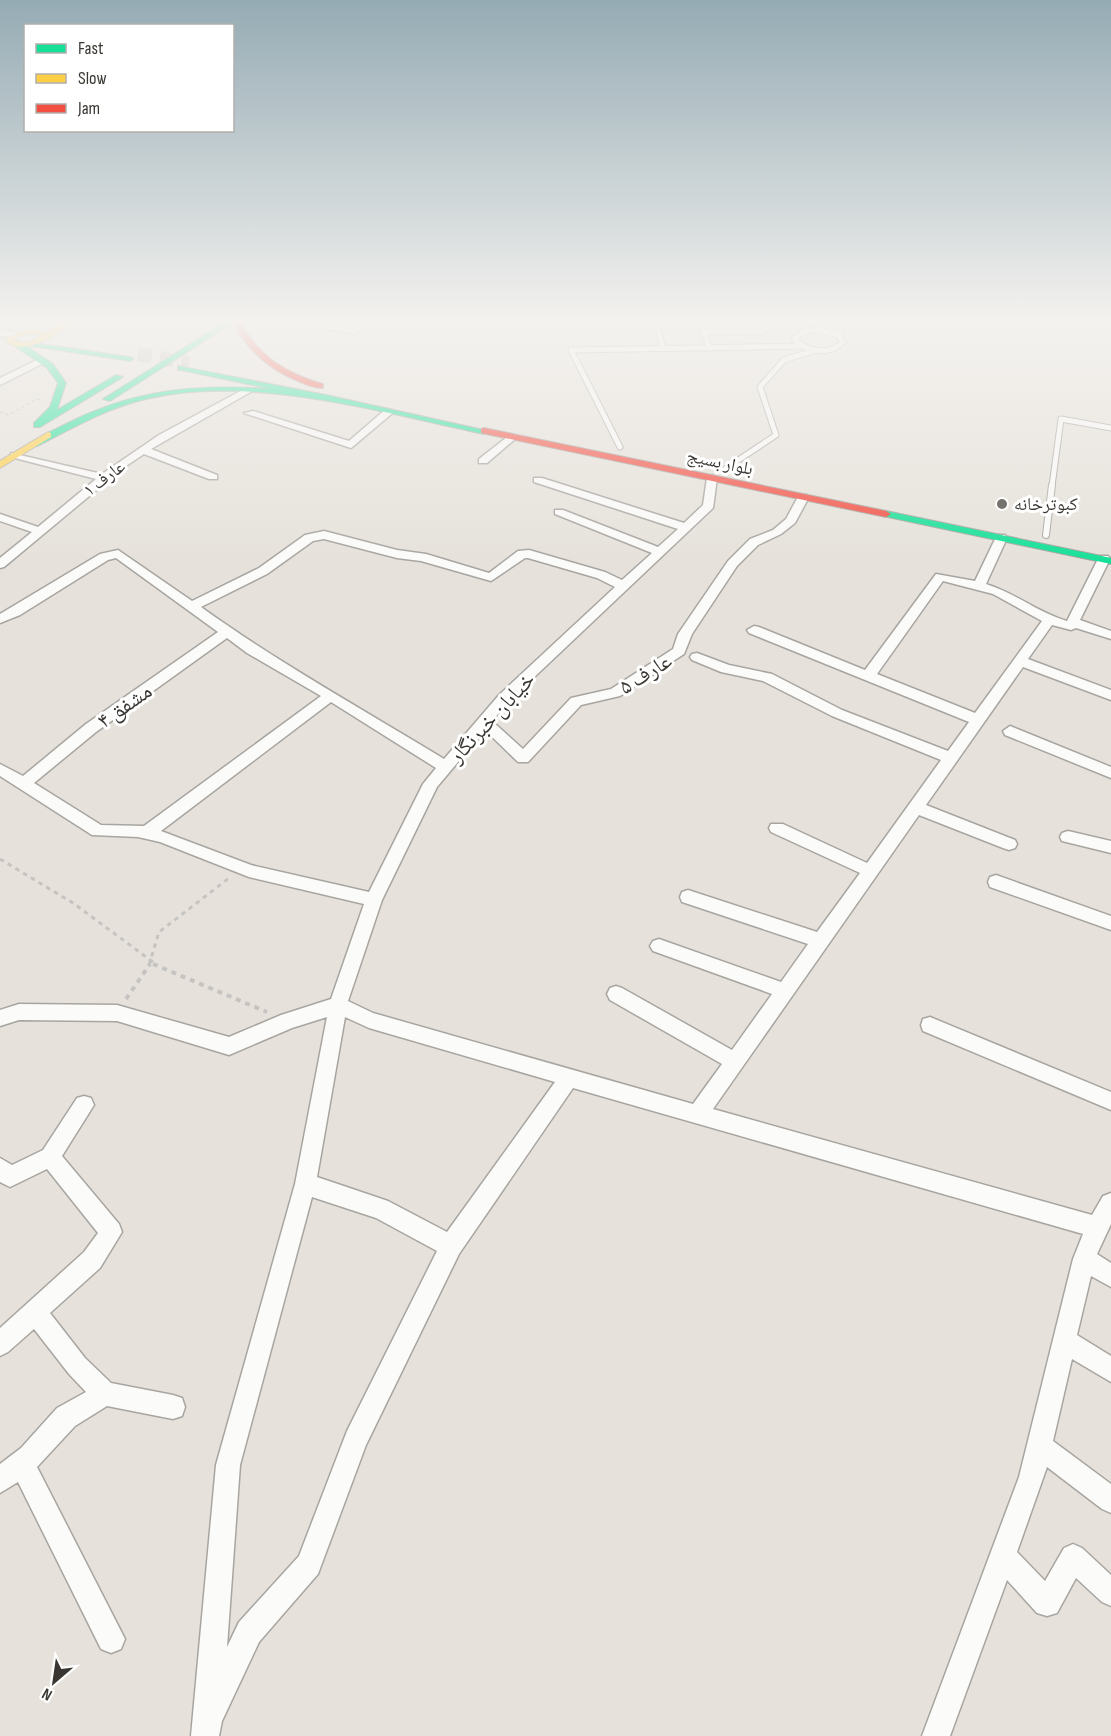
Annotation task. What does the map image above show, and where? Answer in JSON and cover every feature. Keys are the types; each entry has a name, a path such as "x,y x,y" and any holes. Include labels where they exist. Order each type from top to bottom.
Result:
{"main road":[{"path":"40,423 57,400"},
{"path":"20,435 78,400"},
{"path":"0,465 105,400"},
{"path":"34,444 92,415 135,400"},
{"name":"بلوار بسیج","path":"351,400 390,411 620,447 1046,535 1109,556"},
{"name":"بلوار بسیج","path":"359,400 470,423 511,437 1001,538 1109,556"}],"street":[{"name":"عارف ۱","path":"0,564 104,478 143,450 231,400"},
{"path":"249,413 351,445 390,411"},
{"path":"483,461 511,437"},
{"path":"143,450 213,477"},
{"path":"15,455 104,478"},
{"name":"خیابان خبرنگار","path":"206,1728 228,1466 305,1184 338,1005 374,900 431,784 504,698 709,506 712,478"},
{"path":"538,480 686,528"},
{"name":"عارف ۵","path":"484,721 523,758 576,700 615,693 679,651 685,634 732,564 754,542 777,532 791,521 803,497"},
{"path":"559,512 660,552"},
{"path":"0,517 40,531"},
{"path":"193,606 263,571 309,538 324,535 397,554 422,557 491,578 522,554 529,554 601,575 624,586"},
{"path":"980,584 1001,538"},
{"path":"0,619 112,554 118,554 252,650 331,695 445,767"},
{"path":"1072,624 1109,556"},
{"path":"868,676 940,577 980,584 1019,601 1049,620 1111,635"},
{"path":"696,1115 1049,620"},
{"path":"754,630 856,673 978,720"},
{"name":"مشفق ۴","path":"25,783 91,728 227,632"},
{"path":"697,657 726,669 767,677 837,712 951,758"},
{"path":"1020,661 1111,694"},
{"path":"147,833 331,695"},
{"path":"1010,730 1111,773"},
{"path":"0,769 98,831 147,833 242,868 374,900"},
{"path":"916,807 1009,844"},
{"path":"777,828 870,871"},
{"path":"1068,837 1111,847"},
{"path":"996,882 1111,923"},
{"path":"688,897 821,941"},
{"path":"659,946 785,991"},
{"path":"616,994 735,1061"},
{"path":"0,1018 19,1012 117,1013 229,1046 288,1021 338,1005 369,1020 696,1115 1097,1227"},
{"path":"930,1025 1111,1101"},
{"path":"206,1728 249,1632 309,1565 356,1440 451,1246 569,1078"},
{"path":"0,1168 10,1177 50,1157 84,1105"},
{"path":"0,1344 92,1260 111,1232 50,1157"},
{"path":"305,1184 380,1209 451,1246"},
{"path":"936,1736 1032,1477 1084,1259 1097,1227 1111,1204"},
{"path":"1084,1259 1111,1276"},
{"path":"35,1312 77,1366 105,1394 173,1407"},
{"path":"1065,1341 1111,1370"},
{"path":"0,1480 22,1462 66,1417 105,1394"},
{"path":"1039,1446 1111,1500"},
{"path":"22,1462 111,1639"},
{"path":"1002,1555 1047,1603 1073,1557 1111,1593"}],"lane":[{"path":"596,400 620,447"},
{"path":"725,469 776,435 764,400"},
{"path":"1046,535 1061,419 1111,428"}],"path":[{"path":"0,412 8,415 35,400"},
{"path":"41,400 56,404"},
{"path":"0,859 73,903 151,963 288,1021"},
{"path":"117,1013 151,963 159,932 242,868"}],"traffic: fast":[{"path":"43,420 54,408 57,400"},
{"path":"37,425 80,400"},
{"path":"34,444 110,407 132,400"},
{"path":"335,400 484,431"},
{"path":"886,514 1111,561"}],"traffic: slow":[{"path":"0,465 48,435"}],"traffic: jam":[{"path":"484,431 886,514"}],"place":[{"name":"کبوترخانه","path":"1002,504"}]}
